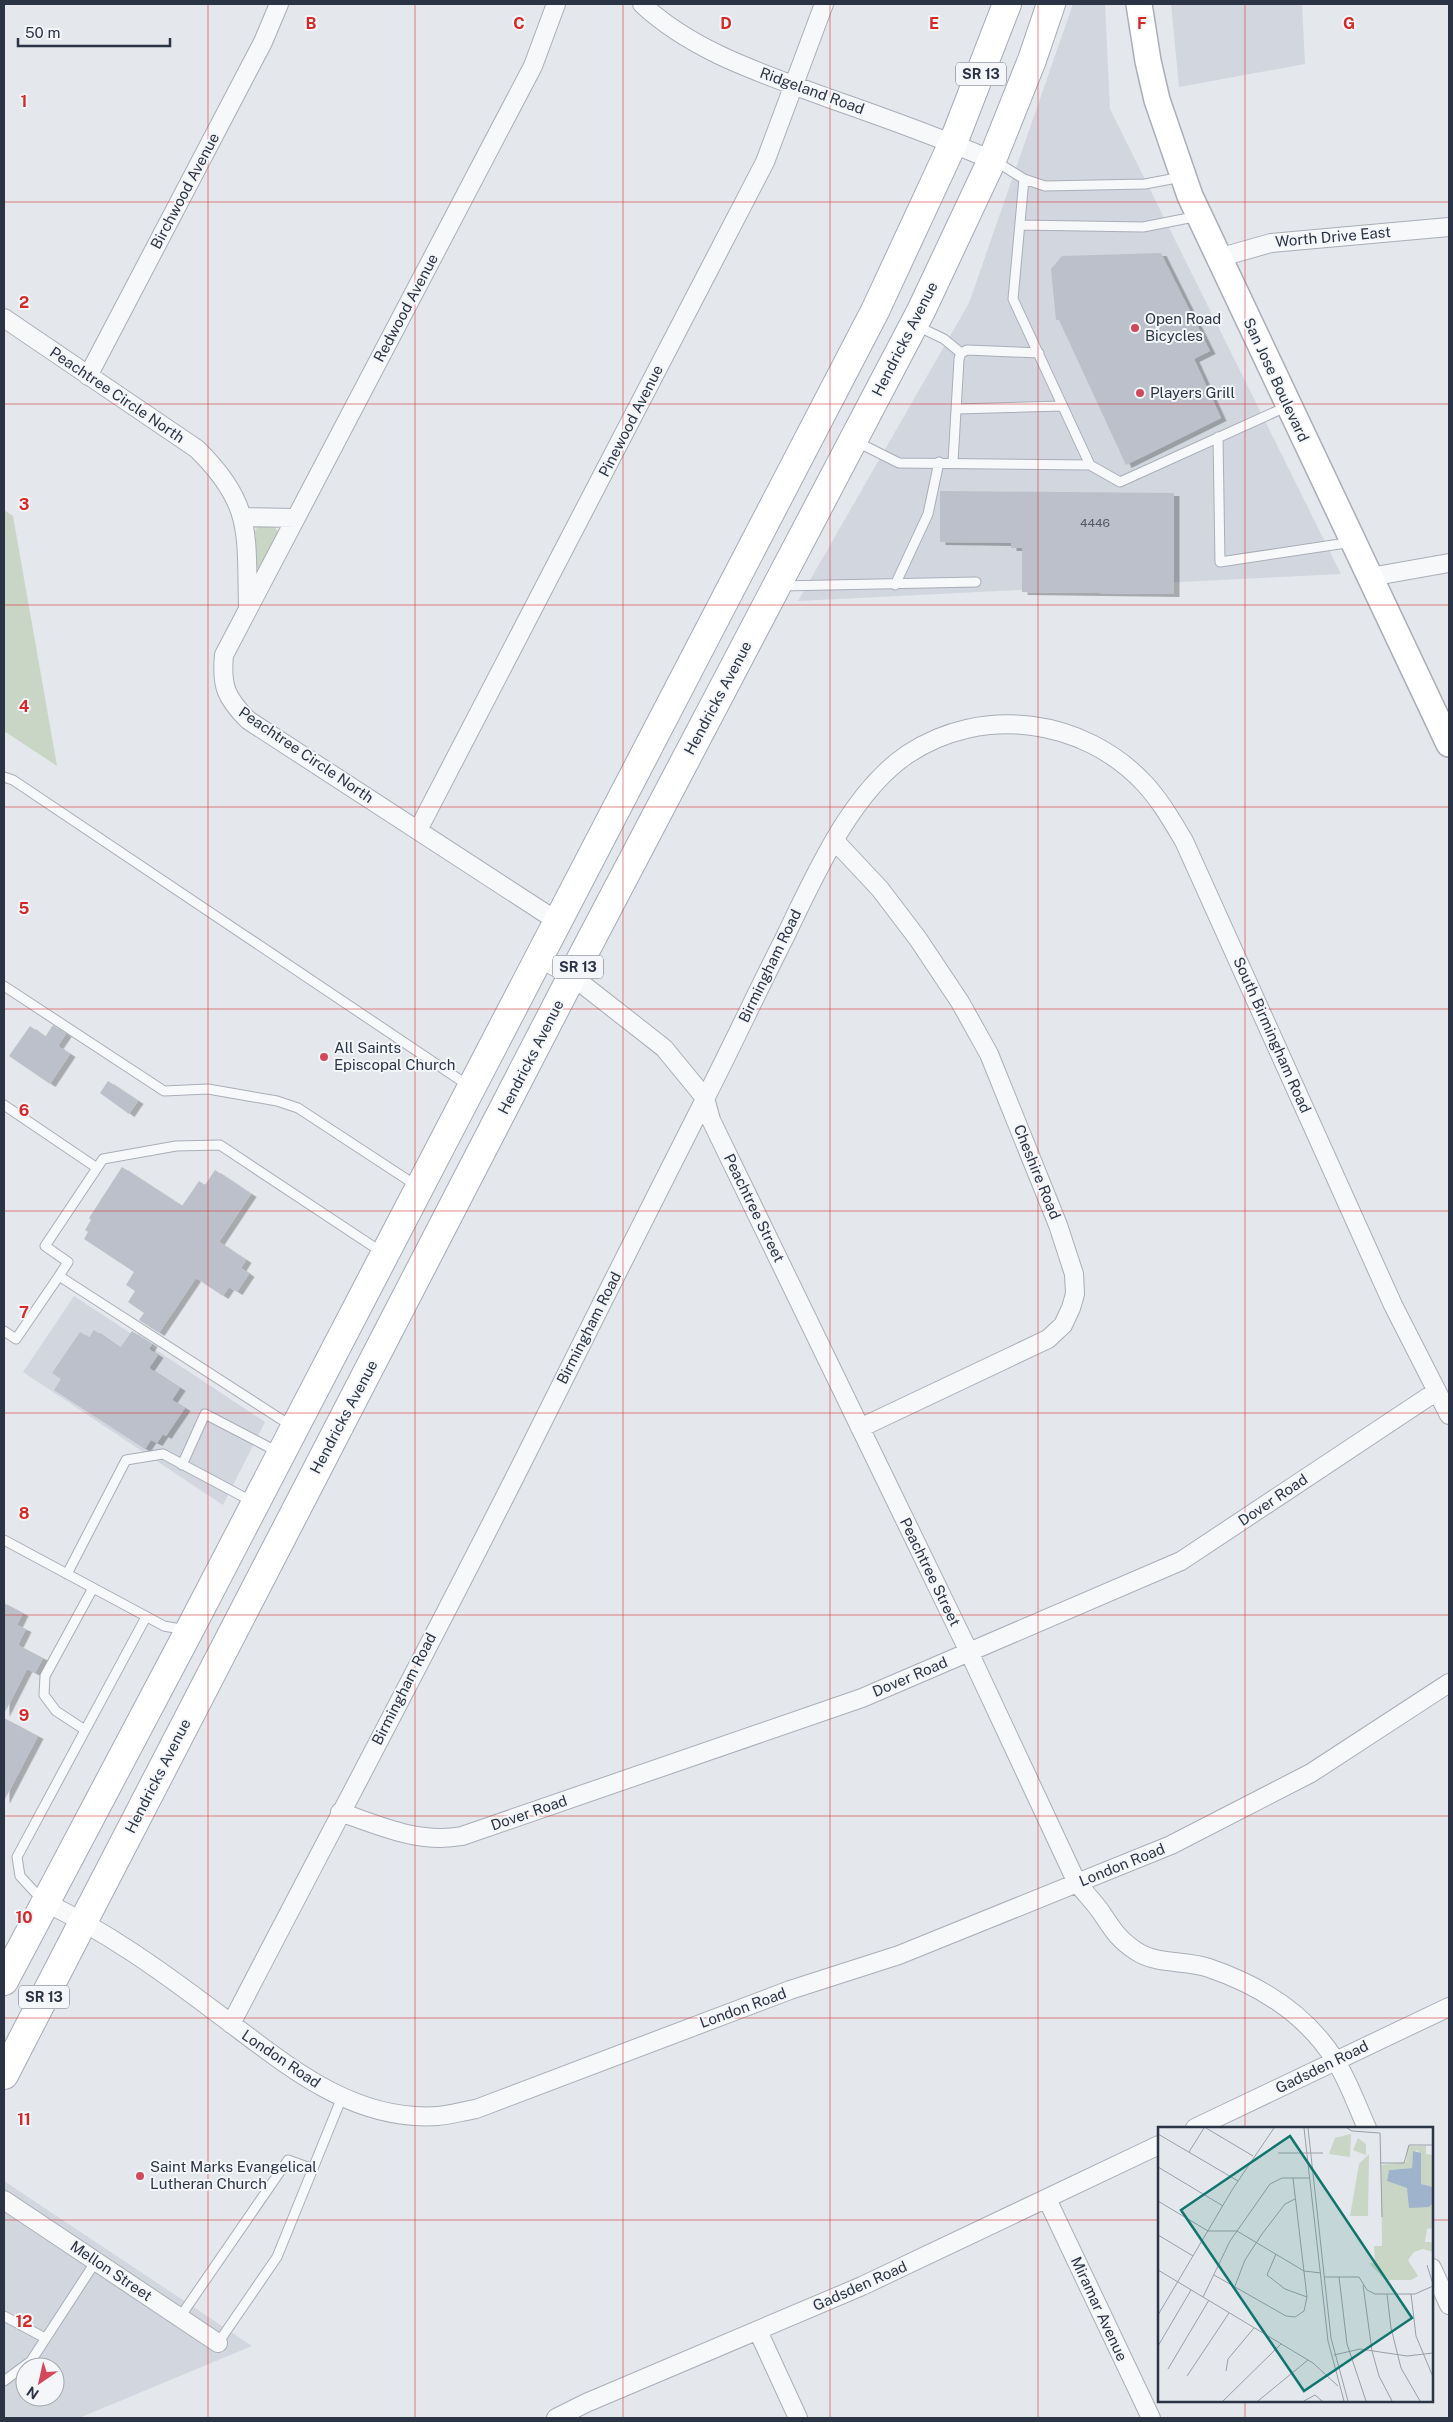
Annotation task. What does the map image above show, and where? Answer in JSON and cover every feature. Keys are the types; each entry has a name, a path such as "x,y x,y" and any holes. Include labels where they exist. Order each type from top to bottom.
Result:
{"main road":[{"name":"SR 13","path":"4,1981 44,1902 189,1631 293,1427 875,311 953,143 1007,4"},
{"name":"Hendricks Avenue","path":"4,2075 223,1649 455,1206 572,976 914,324 992,160 1032,60 1051,4"},
{"path":"751,547 783,575"},
{"path":"419,1188 455,1206"},
{"path":"293,1427 332,1439"},
{"path":"189,1631 223,1649"}],"street":[{"name":"Birchwood Avenue","path":"88,376 263,42 280,4"},
{"name":"Redwood Avenue","path":"248,609 532,66 556,4"},
{"name":"Ridgeland Road","path":"642,4 682,34 718,55 795,86 953,143 992,160"},
{"name":"Pinewood Avenue","path":"418,830 765,162 795,86 824,4"},
{"name":"San Jose Boulevard","path":"1139,4 1148,61 1157,100 1183,177 1199,216 1449,744"},
{"name":"Worth Drive East","path":"1218,258 1271,243 1449,227"},
{"name":"Peachtree Circle North","path":"4,318 197,449 217,469 232,490 243,517 246,531 248,609 224,655 222,674 225,690 232,705 248,720 557,921"},
{"path":"243,517 296,518"},
{"path":"1370,577 1449,563"},
{"name":"Birmingham Road","path":"231,2024 533,1441 805,896 858,803 877,780 907,755 955,732 992,724 1024,724"},
{"name":"South Birmingham Road","path":"1024,724 1044,727 1076,736 1099,748 1142,781 1173,823 1215,906 1394,1305 1449,1416"},
{"name":"Cheshire Road","path":"835,841 880,889 918,939 960,1002 989,1054 1058,1225 1074,1274 1071,1308 1063,1325 1048,1339 860,1428"},
{"name":"Peachtree Street","path":"538,958 572,976 664,1048 705,1098 711,1120 969,1652 1077,1883 1101,1912 1117,1937 1138,1952 1158,1960 1188,1962 1235,1978 1283,2004 1303,2020 1336,2061 1367,2127"},
{"name":"Dover Road","path":"340,1812 397,1832 422,1838 447,1839 462,1836 862,1698 1181,1561 1436,1391"},
{"name":"London Road","path":"44,1902 84,1920 287,2066 342,2097 364,2106 405,2115 439,2116 476,2109 790,1990 899,1956 1203,1830 1311,1773 1449,1683"},
{"name":"Gadsden Road","path":"1196,2127 1449,2007"},
{"name":"Gadsden Road","path":"556,2418 862,2286 1158,2145"},
{"name":"Miramar Avenue","path":"1047,2199 1151,2418"},
{"name":"Mellon Street","path":"4,2200 218,2343"},
{"path":"1433,2270 1449,2304"},
{"path":"758,2331 798,2418"}],"lane":[{"path":"992,160 1024,179 1045,186 1145,184 1183,177"},
{"path":"1024,179 1013,299 1090,465"},
{"path":"1020,225 1143,227 1199,216"},
{"path":"914,324 944,339 962,353"},
{"path":"952,462 959,359 962,353 967,350 1039,353"},
{"path":"957,409 1063,406"},
{"path":"854,440 899,463 952,462 1090,465 1120,482 1288,406"},
{"path":"1218,438 1220,562 1353,542"},
{"path":"895,585 928,514 939,462"},
{"path":"783,575 895,585 976,582"},
{"path":"4,777 13,780 471,1087"},
{"path":"4,986 164,1091 208,1089 277,1100 298,1108 419,1188"},
{"path":"4,1105 97,1168"},
{"path":"4,1331 16,1339 68,1262 45,1246 103,1159 176,1146 220,1145 384,1254"},
{"path":"59,1276 293,1427"},
{"path":"182,1465 205,1414 280,1454"},
{"path":"67,1574 126,1460 163,1454 255,1503"},
{"path":"4,1540 164,1626 189,1631"},
{"path":"85,1730 56,1711 44,1695 45,1676 93,1588"},
{"path":"44,1902 20,1876 17,1857 146,1616"},
{"path":"218,2343 277,2257 342,2097"},
{"path":"180,2317 288,2160 313,2169"},
{"path":"4,2381 31,2361 96,2261"},
{"path":"4,2316 45,2338"}],"shaded area":[{"path":"1073,4 1105,4 1110,109 1341,574 798,601 969,303"},
{"path":"1171,4 1302,4 1305,64 1179,87"},
{"path":"74,1296 265,1422 223,1505 23,1372"},
{"path":"4,2181 252,2346 79,2418 4,2418"}],"green space":[{"path":"4,510 13,516 57,766 4,731"},
{"path":"271,524 277,530 279,538 261,569 257,568 255,531 259,525"}],"building":[{"path":"1161,253 1210,351 1194,359 1221,418 1126,465 1059,320 1056,320 1051,269 1062,256"},
{"path":"940,491 1174,493 1174,594 1022,592 1022,548 1011,548 1011,543 940,542"},
{"path":"53,1025 66,1034 58,1046 70,1054 50,1084 9,1056 30,1026 45,1037"},
{"path":"108,1081 138,1101 129,1114 100,1093"},
{"path":"122,1167 182,1206 199,1181 205,1185 215,1170 251,1194 219,1242 246,1260 241,1268 249,1274 237,1292 229,1287 223,1296 196,1278 159,1333 139,1320 144,1313 128,1302 135,1291 126,1285 134,1272 84,1239 88,1232 85,1230 91,1220 89,1218"},
{"path":"94,1330 120,1348 132,1331 152,1344 149,1349 158,1355 149,1368 180,1388 172,1400 185,1408 166,1436 163,1434 157,1443 151,1440 145,1449 54,1390 61,1379 52,1373 80,1332 89,1338"},
{"path":"4,1603 23,1613 17,1625 26,1629 18,1645 43,1658 35,1673 27,1669 4,1714"},
{"path":"4,1718 38,1736 4,1801"}],"place":[{"name":"Open Road Bicycles","path":"1135,328"},
{"name":"Players Grill","path":"1140,393"},
{"name":"All Saints Episcopal Church","path":"324,1057"},
{"name":"Saint Marks Evangelical Lutheran Church","path":"140,2176"}]}
